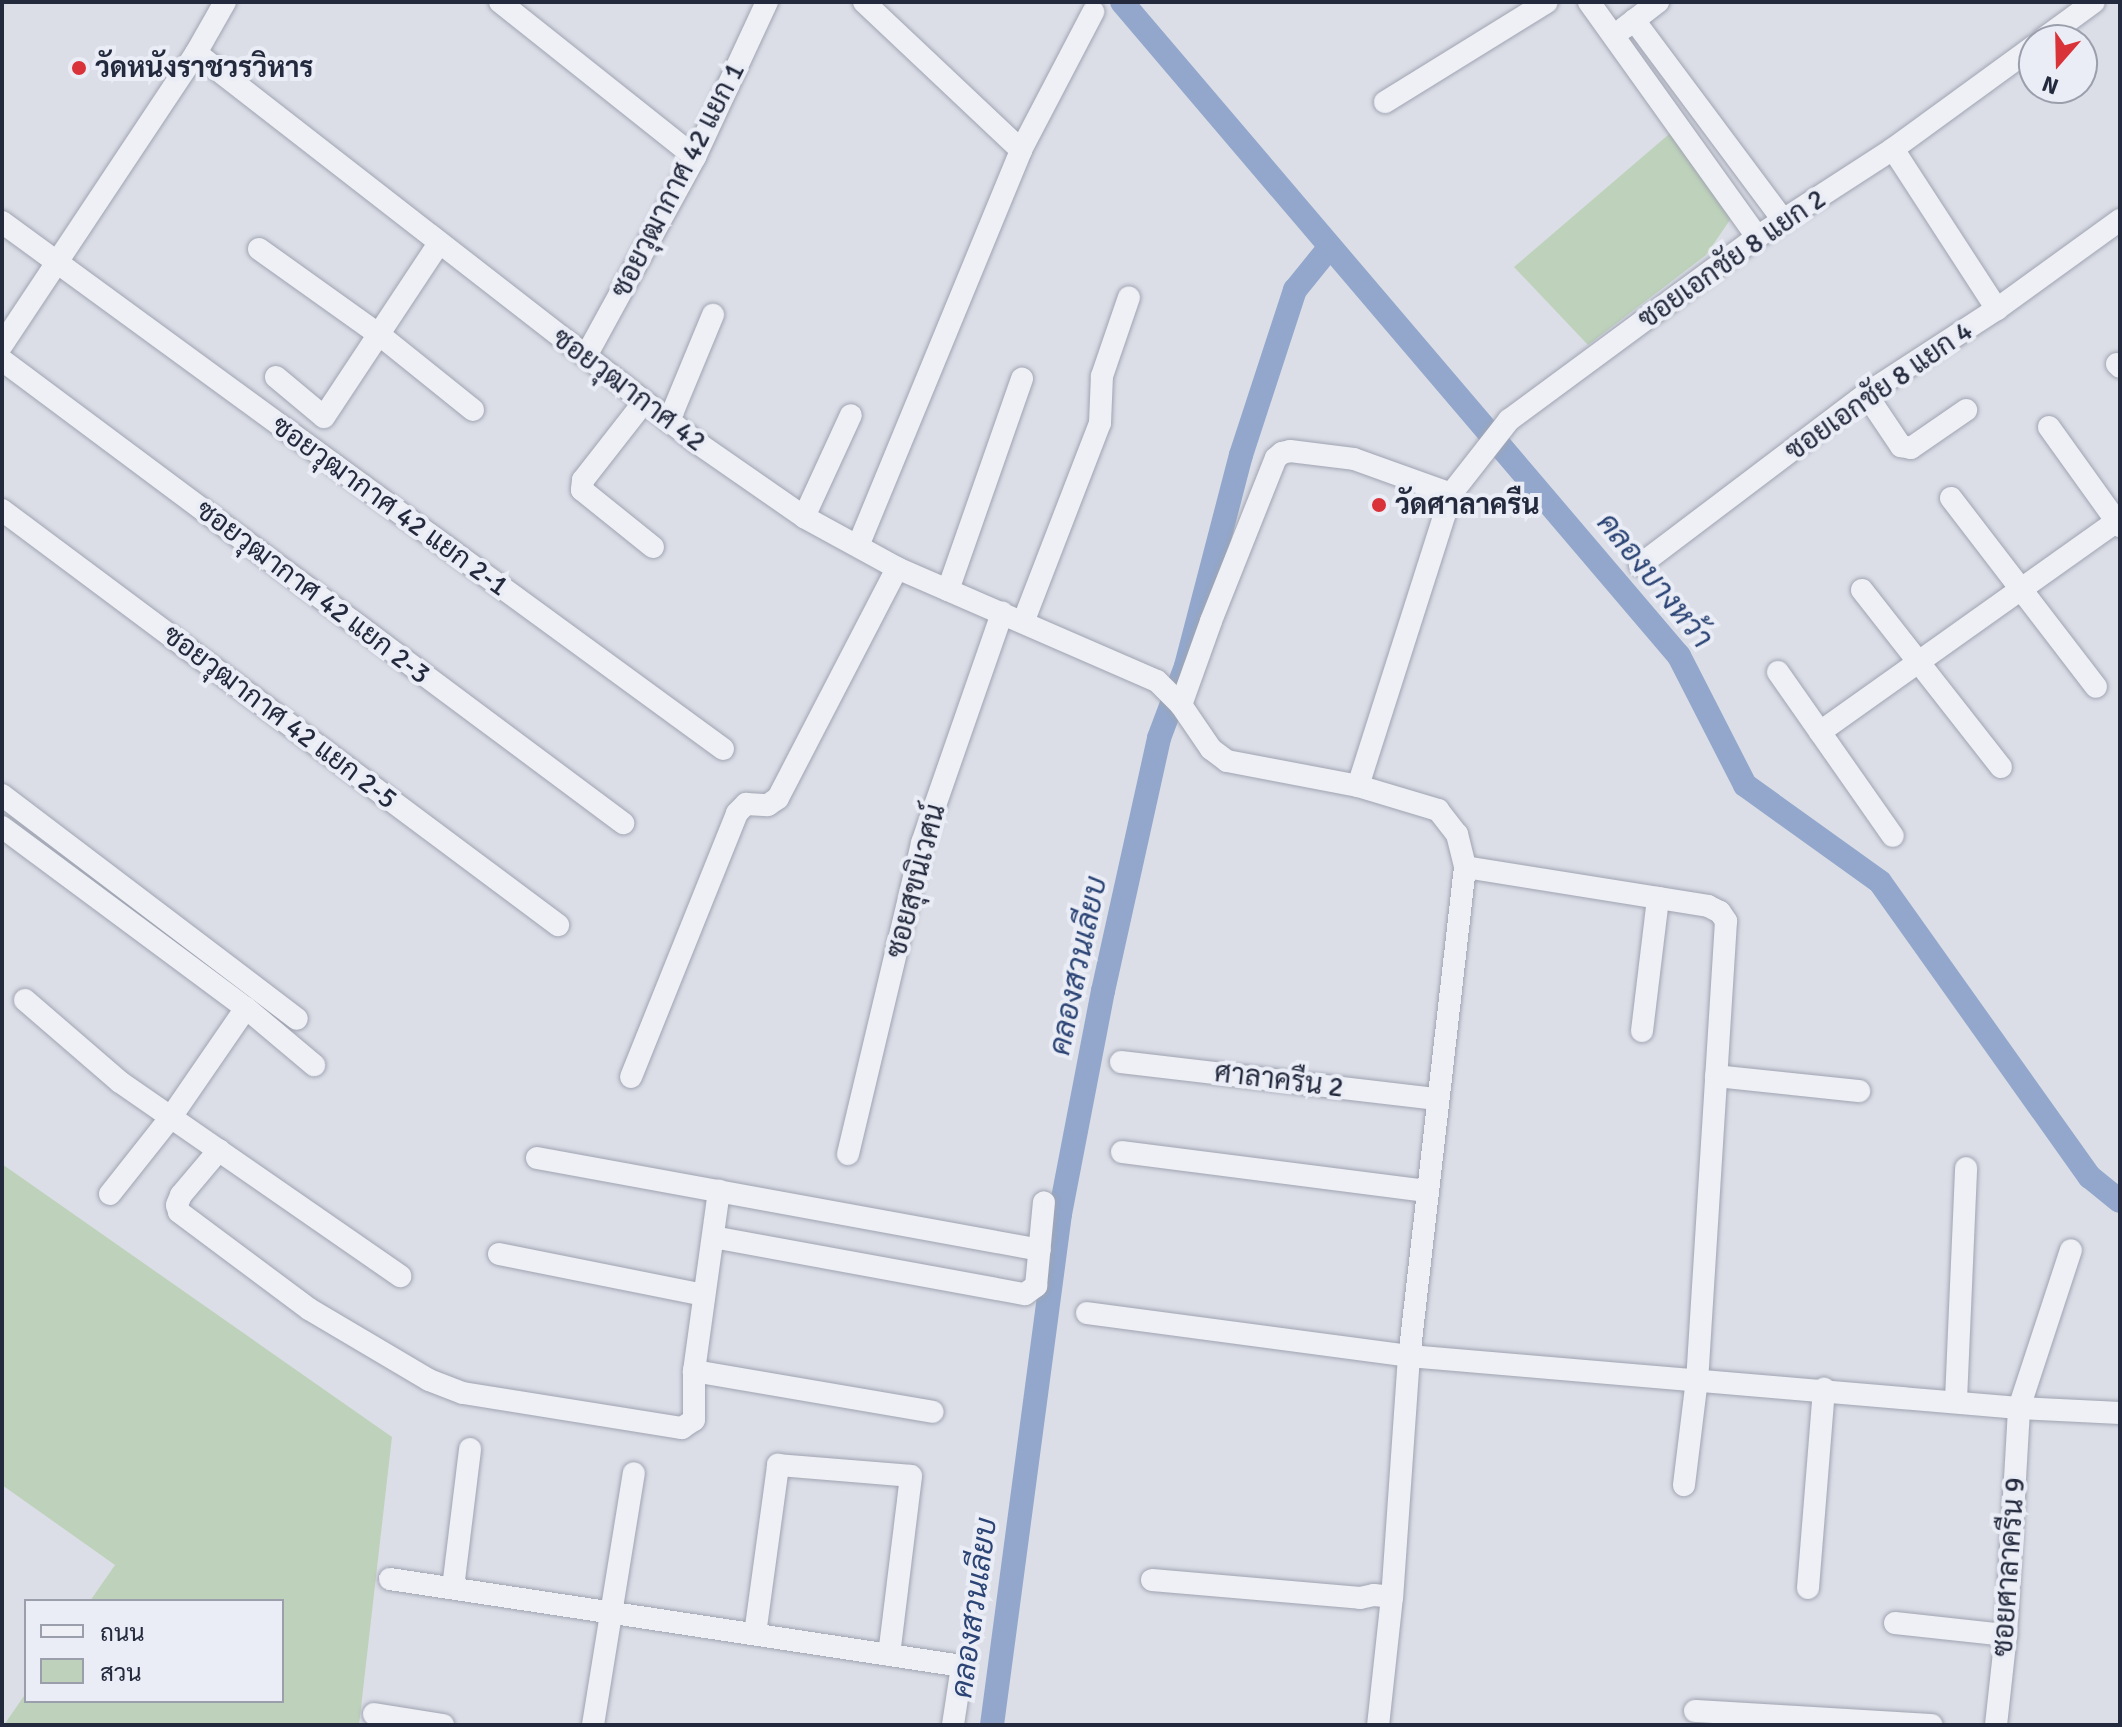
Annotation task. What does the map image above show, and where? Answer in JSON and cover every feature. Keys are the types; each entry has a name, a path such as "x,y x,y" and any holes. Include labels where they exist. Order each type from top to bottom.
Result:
{"street":[{"path":"2,345 196,53 225,2"},
{"path":"500,2 695,157"},
{"name":"ซอยวุฒากาศ 42 แยก 1","path":"586,356 695,157 767,2"},
{"path":"864,2 1021,150"},
{"path":"1385,102 1547,2"},
{"path":"1589,2 1757,237"},
{"path":"1612,36 1658,2"},
{"path":"2064,24 2094,2"},
{"path":"858,546 1021,150 1093,12"},
{"path":"1634,20 1783,220"},
{"name":"ซอยวุฒากาศ 42","path":"196,53 438,245 669,421 804,517 897,568 1024,620 1157,681 1179,703"},
{"name":"ซอยเอกชัย 8 แยก 2","path":"1451,494 1509,420 1757,237 1893,149 2018,58"},
{"path":"1893,149 1997,309"},
{"name":"ซอยเอกชัย 8 แยก 4","path":"1640,565 1866,394 1997,309 2120,220"},
{"name":"ซอยวุฒากาศ 42 แยก 2-1","path":"2,222 723,749"},
{"path":"276,377 324,417 381,336 438,245"},
{"path":"259,249 381,336 473,410"},
{"path":"1024,620 1100,423 1102,376 1129,297"},
{"path":"669,421 713,315"},
{"name":"ซอยวุฒากาศ 42 แยก 2-3","path":"2,360 623,823"},
{"path":"948,590 1022,379"},
{"path":"1866,394 1901,446 1911,448 1966,410"},
{"path":"644,402 583,480 582,490 653,547"},
{"path":"804,517 851,415"},
{"path":"1820,732 2119,522 2049,427"},
{"path":"1358,786 1451,494 1354,459 1290,451 1276,458 1179,703 1211,749 1227,761 1358,786 1438,810 1457,834 1465,867 1409,1356 1392,1597 1378,1725"},
{"path":"1951,498 2096,687"},
{"name":"ซอยวุฒากาศ 42 แยก 2-5","path":"2,510 558,925"},
{"path":"631,1077 737,813 746,804 768,805 778,798 897,568"},
{"path":"1862,590 2001,767"},
{"name":"ซอยสุขนิเวศน์","path":"848,1154 922,843 1002,613"},
{"path":"1778,672 1893,836"},
{"path":"2,795 297,1019"},
{"path":"2,827 246,1008 314,1065"},
{"path":"1465,867 1708,906 1720,912 1726,921 1697,1379 1684,1485"},
{"path":"1642,1031 1658,898"},
{"path":"25,1000 120,1082 400,1276"},
{"path":"110,1194 171,1117 246,1008"},
{"name":"ศาลาครืน 2","path":"1121,1062 1437,1099"},
{"path":"1716,1076 1859,1091"},
{"path":"219,1150 181,1195 177,1205 179,1212 309,1309 429,1380 463,1393 682,1428 694,1420 694,1371 719,1191"},
{"path":"1122,1152 1426,1191"},
{"path":"537,1158 1040,1250"},
{"path":"1956,1400 1966,1168"},
{"path":"713,1237 1025,1294 1036,1286 1044,1202"},
{"name":"ซอยศาลาครืน 9","path":"1996,1725 2006,1635 2019,1408 2071,1250"},
{"path":"499,1254 704,1295"},
{"path":"1087,1313 1409,1356 1956,1400 2019,1408 2120,1413"},
{"path":"694,1371 933,1412"},
{"path":"1808,1588 1824,1389"},
{"path":"453,1588 470,1449"},
{"path":"755,1634 778,1465 911,1476 889,1655"},
{"path":"593,1725 634,1473"},
{"path":"390,1579 962,1666 953,1725"},
{"path":"1152,1580 1360,1598 1374,1595 1392,1597"},
{"path":"1895,1623 2006,1635"},
{"path":"1695,1711 1932,1725"},
{"path":"374,1714 443,1725"}],"green space":[{"path":"1675,129 1732,217 1706,255 1588,345 1514,267"},
{"path":"2,1164 392,1437 359,1725 4,1725 24,1696 24,1703 284,1703 284,1599 91,1599 115,1565 2,1485"}],"waterway":[{"name":"คลองบางหว้า","path":"1122,2 1679,656 1745,785 1880,882 2090,1177 2120,1201"},
{"name":"คลองสวนเลียบ","path":"992,1725 1060,1214 1103,991 1159,738 1186,666 1241,455 1295,290 1329,248"}],"place":[{"name":"วัดหนังราชวรวิหาร","path":"79,68"},
{"name":"วัดศาลาครืน","path":"1379,505"}]}
